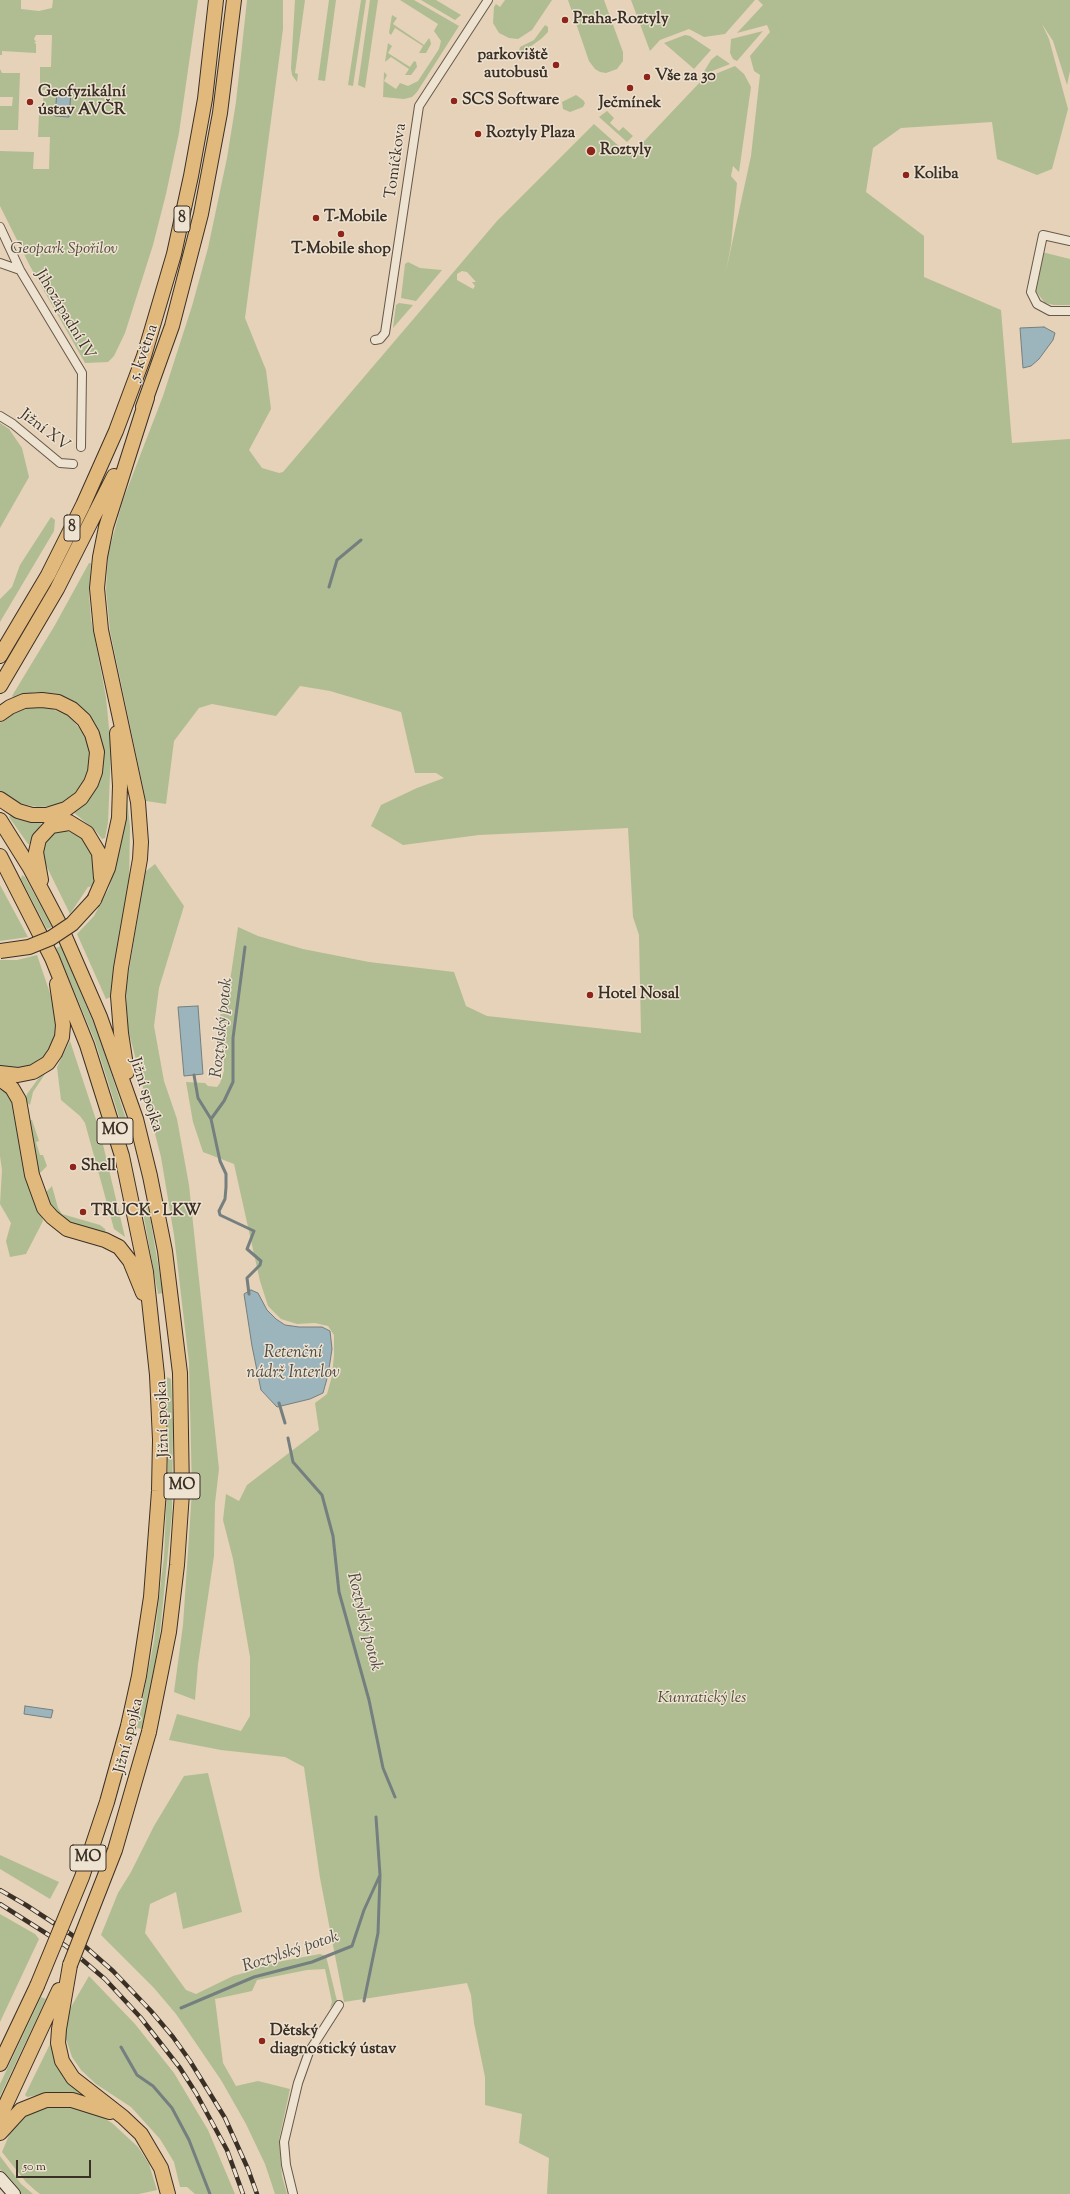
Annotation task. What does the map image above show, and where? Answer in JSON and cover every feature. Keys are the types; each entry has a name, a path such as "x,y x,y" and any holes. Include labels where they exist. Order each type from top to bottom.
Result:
{"highway":[{"name":"5. května","path":"0,656 45,581 80,511 116,431 146,350 174,254 191,176 205,99 216,0"},
{"name":"5. května","path":"0,686 37,625 78,549 116,471 147,398 176,311 201,214 220,113 234,0"},
{"path":"136,1119 123,1049 118,996 121,968 140,859 141,842 138,802 130,756 115,703 99,617 98,573 102,542 111,508 147,398"},
{"path":"0,714 10,707 24,701 50,700 65,705 84,720 96,743 97,762 93,778 86,791 74,804 66,809 47,815 39,815"},
{"path":"0,951 29,947 51,938 72,924 96,896 112,858 120,804 115,703"},
{"path":"0,799 18,811 62,819 75,824 86,833 99,853 102,876 96,896"},
{"name":"Jižní spojka","path":"0,820 46,896 87,983 136,1119 158,1213 168,1273 177,1342 182,1413 182,1492 177,1565 164,1665 150,1732 115,1850 70,1965 58,2004"},
{"path":"46,896 37,861 36,852 39,839 51,826 63,823 75,824"},
{"name":"Jižní spojka","path":"0,856 52,958 85,1038 112,1119 134,1210 151,1311 157,1375 160,1440 158,1530 147,1626 128,1726 107,1802 82,1877 37,1986 0,2064"},
{"path":"0,1073 18,1075 38,1070 52,1058 58,1047 64,1025 52,958"},
{"path":"0,1079 12,1088 19,1100 32,1175 44,1208 52,1217 67,1229 110,1242 124,1251 130,1261 151,1311"},
{"path":"58,2004 58,2043 65,2067 83,2086 123,2117 140,2134 155,2155 165,2181 168,2194"},
{"path":"1,2126 58,2004"},
{"path":"1,2126 28,2106 55,2099 81,2102 123,2117"}],"main road":[{"path":"0,2178 14,2194"}],"street":[{"name":"Tomíčkova","path":"375,340 380,339 385,333 419,106 488,0"},
{"name":"Jihozápadní IV","path":"0,227 20,270 82,373 81,447"},
{"path":"1070,241 1043,235 1031,292 1037,304 1050,311 1070,311"},
{"path":"0,263 20,270"},
{"name":"Jižní XV","path":"0,416 13,424 60,463 73,464"},
{"path":"293,2194 286,2165 284,2142 296,2090 309,2052 339,2005"}],"green space":[{"name":"Geopark Spořilov","path":"0,0 21,0 21,9 39,11 52,8 53,0 198,0 179,133 166,194 153,245 125,333 114,356 108,362 85,363 30,266 0,206 0,151 34,152 33,169 49,169 50,137 38,137 39,114 44,114 43,96 45,96 45,90 40,90 40,67 51,67 52,35 36,35 34,39 36,42 34,42 36,44 36,53 2,51 2,55 0,55"},
{"name":"Kunratický les","path":"247,0 283,0 283,29 245,318 266,370 271,409 249,450 262,468 279,473 283,472 497,221 594,124 630,156 703,79 735,66 744,74 751,87 739,172 733,166 731,176 737,183 731,245 726,271 751,156 760,75 754,71 750,56 770,32 767,25 737,33 763,5 758,0 1070,0 1070,71 1067,85 1053,41 1042,24 1049,39 1068,109 1052,169 1037,175 997,159 992,122 901,128 873,148 866,192 924,236 924,277 1001,310 1012,443 1070,439 1070,2194 547,2194 549,2158 519,2143 522,2114 485,2105 485,2077 474,2023 471,1995 467,1983 344,2002 320,1878 304,1767 285,1757 221,1750 169,1740 177,1714 241,1731 250,1716 250,1657 233,1559 223,1520 226,1494 239,1501 247,1485 319,1430 315,1403 327,1394 332,1376 334,1355 334,1335 328,1326 315,1323 297,1324 281,1319 268,1306 260,1281 234,1164 203,1152 193,1122 186,1082 205,1083 208,1086 217,1087 224,1071 220,1007 230,981 238,927 258,936 303,949 369,962 454,972 466,1006 487,1016 641,1033 639,935 633,917 628,828 479,835 403,845 371,826 381,805 417,788 444,778 436,773 415,773 401,712 330,691 300,686 276,716 212,704 199,708 174,741 166,804 146,801 110,631 106,590 108,554 123,500 163,396 192,306 208,248 227,158 236,102","holes":["462,271 467,272 476,282 472,282 475,286 473,289 457,280 457,274"]},
{"path":"295,0 305,0 295,73 298,74 297,82 292,75 291,68"},
{"path":"329,0 336,0 325,81 318,80"},
{"path":"361,0 366,0 353,86 348,85"},
{"path":"370,0 378,0 365,88 358,85"},
{"path":"400,0 414,0 459,26 417,92 412,97 404,99 383,97 384,72 387,75 384,81 396,89 400,83 408,86 418,81 439,49 441,41 434,31 438,24"},
{"path":"421,0 436,0 461,15 455,20"},
{"path":"505,0 552,0 532,30 518,39 509,38 499,33 493,23 494,7 496,4 500,7"},
{"path":"568,0 604,0 623,52 623,61 617,69 606,73 600,72 595,69 589,61"},
{"path":"631,0 755,0 725,34 704,37 689,29 660,40 650,51"},
{"path":"392,15 397,18 393,24 424,45 429,38 431,44 426,53 419,53 423,46 395,28 391,35 389,33"},
{"path":"545,25 548,27 548,32 541,39 524,51 519,51 520,47 534,40"},
{"path":"763,31 737,61 733,59 730,53 731,39"},
{"path":"685,35 690,36 711,50 694,69 664,43"},
{"path":"388,43 392,46 388,53 410,67 414,61 416,62 417,67 411,75 405,75 409,69 391,57 385,62"},
{"path":"717,55 730,64 702,75 711,60"},
{"path":"0,69 2,73 20,73 18,130 0,130 0,106 12,106 13,97 0,97"},
{"path":"576,95 585,103 583,107 570,112 563,109 562,102"},
{"path":"607,111 614,118 610,123 619,131 623,127 633,136 627,142 599,117"},
{"path":"1042,252 1070,259 1070,305 1054,305 1045,303 1035,290"},
{"path":"408,262 420,268 442,270 416,301 401,298 405,264"},
{"path":"399,303 413,305 393,328 396,305"},
{"path":"0,423 9,429 22,448 29,477 0,528"},
{"path":"51,517 55,520 54,531 0,622 0,599 12,587 20,565"},
{"path":"89,563 91,563 89,593 91,619 106,697 111,750 108,823 105,838 102,839 95,830 73,812 89,800 101,775 103,745 95,723 79,706 58,694 35,692 14,698 12,696 55,625"},
{"path":"29,707 47,707 69,716 86,736 90,755 88,773 80,787 68,799 54,806 38,807 22,804 0,791 0,723 13,713"},
{"path":"125,798 127,798 130,827 129,886 117,951 111,997 106,999 77,934 94,916 109,888 116,861"},
{"path":"10,815 22,820 42,822 31,844 28,844 9,817"},
{"path":"63,830 77,834 84,840 92,852 95,880 93,886 88,887 70,914 43,859 42,852 44,844 53,833"},
{"path":"155,864 184,906 159,988 154,1026 164,1081 177,1119 189,1185 219,1469 215,1503 214,1556 198,1664 195,1700 174,1692 183,1625 192,1491 189,1363 174,1235 161,1157 128,1029 126,989 145,872"},
{"path":"22,875 25,877 52,927 47,929 21,879"},
{"path":"0,885 28,937 0,941"},
{"path":"61,946 99,1036 127,1122 121,1123 95,1041 56,948"},
{"path":"37,955 55,1008 58,1029 51,1050 39,1063 22,1069 0,1067 0,960 17,960"},
{"path":"70,1041 100,1132 125,1237 114,1229 85,1123 80,1116 61,1100 57,1067"},
{"path":"45,1074 33,1092 30,1105 25,1101 27,1094 41,1075"},
{"path":"0,1085 11,1095 43,1221 26,1254 10,1257 6,1241 11,1223 0,1204 2,1170 0,1156"},
{"path":"32,1120 39,1141 36,1142 40,1155 43,1155 47,1166 38,1175 27,1121"},
{"path":"38,1176 44,1194 52,1186 58,1208 62,1214 100,1225 105,1229 107,1236 61,1220 42,1194"},
{"path":"145,1204 148,1206 163,1293 158,1294 142,1207"},
{"path":"167,1377 171,1379 173,1423 172,1513 159,1642 142,1729 137,1728 154,1641 164,1556 168,1467"},
{"path":"208,1773 242,1912 183,1929 176,1892 150,1904 145,1933 186,1990 196,1994 233,1976 251,1971 256,1966 320,1954 326,1956 337,2001 330,2008 332,2002 325,1969 307,1970 257,1980 252,1991 215,1999 223,2063 236,2086 258,2081 290,2089 279,2140 282,2176 287,2194 275,2194 265,2164 246,2124 221,2080 176,2014 154,1988 101,1935 118,1893 131,1872 154,1826 184,1776"},
{"path":"0,1855 59,1882 50,1899 0,1869"},
{"path":"0,1914 35,1934 39,1939 0,2022"},
{"path":"89,1976 135,2024 174,2073 208,2130 235,2194 195,2194 187,2187 180,2187 174,2162 160,2139 131,2107 96,2084 81,2070 72,2057 66,2039 64,2026 71,2007"},
{"path":"41,1997 46,1999 0,2096 0,2084"},
{"path":"50,2044 87,2097 49,2093 27,2097 25,2095"},
{"path":"47,2106 69,2107 83,2110 97,2114 112,2123 138,2147 149,2164 157,2190 139,2194 40,2194 36,2191 26,2182 2,2152 18,2118"},
{"path":"0,2156 21,2184 33,2194 21,2194 17,2190 0,2169"}],"water":[{"path":"57,91 71,92 69,117 55,116"},
{"path":"1044,327 1055,333 1053,340 1039,359 1031,366 1023,368 1020,328"},
{"path":"198,1006 203,1074 184,1076 178,1007"},
{"name":"Retenční nádrž Interlov","path":"251,1290 258,1293 267,1310 285,1325 299,1327 322,1327 330,1331 332,1349 328,1375 323,1393 310,1399 277,1407 261,1390 244,1294"},
{"path":"25,1706 53,1710 51,1718 24,1714"}],"waterway":[{"name":"Roztylský potok","path":"329,587 337,560 361,540"},
{"name":"Roztylský potok","path":"211,1119 224,1101 233,1082 233,1038 245,947"},
{"name":"Roztylský potok","path":"194,1075 198,1098 211,1119 220,1161 226,1174 225,1199 219,1211 220,1215 254,1231 247,1249 261,1261 260,1265 247,1278 249,1294"},
{"name":"Roztylský potok","path":"279,1403 285,1423"},
{"name":"Roztylský potok","path":"288,1438 293,1462 322,1495 333,1536 339,1592 369,1700 383,1768 395,1797"},
{"path":"364,2001 378,1933 380,1875 376,1817"},
{"name":"Roztylský potok","path":"181,2008 254,1977 312,1962 352,1946 364,1910 380,1875"},
{"name":"Roztylský potok","path":"121,2047 137,2075 153,2086 172,2108 189,2140 210,2194"}],"railway":[{"path":"0,1890 72,1935 113,1971 151,2011 173,2037 190,2061 225,2118 248,2169 257,2194"},
{"path":"0,1904 66,1946 105,1979 141,2018 180,2068 196,2093 227,2150 243,2194"}],"place":[{"name":"Praha-Roztyly","path":"565,20"},
{"name":"parkoviště autobusů","path":"556,65"},
{"name":"Vše za 30","path":"647,77"},
{"name":"Ječmínek","path":"630,88"},
{"name":"SCS Software","path":"454,101"},
{"name":"Geofyzikální ústav AVČR","path":"30,102"},
{"name":"Roztyly Plaza","path":"478,134"},
{"name":"Roztyly","path":"591,151"},
{"name":"Koliba","path":"906,175"},
{"name":"T-Mobile","path":"316,218"},
{"name":"T-Mobile shop","path":"341,234"},
{"name":"Hotel Nosal","path":"590,995"},
{"name":"Shell","path":"73,1167"},
{"name":"TRUCK - LKW","path":"83,1212"},
{"name":"Dětský diagnostický ústav","path":"262,2041"}]}
